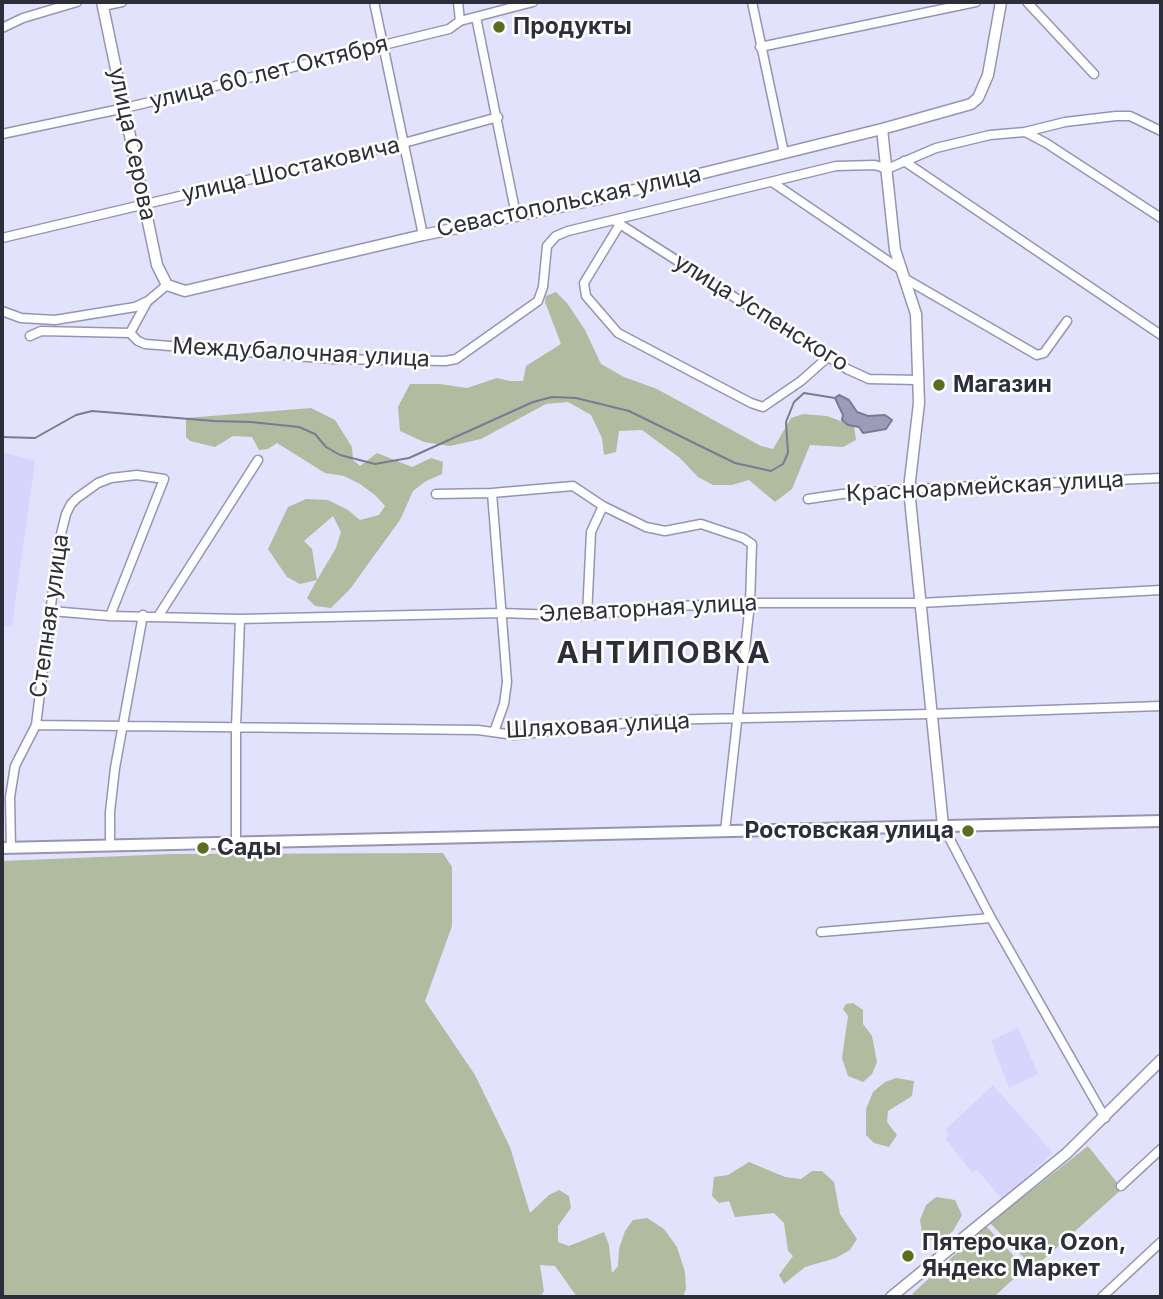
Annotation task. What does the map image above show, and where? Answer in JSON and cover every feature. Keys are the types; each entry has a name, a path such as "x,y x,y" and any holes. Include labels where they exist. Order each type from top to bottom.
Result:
{"main road":[{"path":"6,848 1161,821"}],"street":[{"path":"2,28 23,18 77,2"},
{"path":"102,4 122,2"},
{"path":"374,2 423,235"},
{"path":"458,2 460,21"},
{"name":"улица 60 лет Октября","path":"2,134 125,108 383,46 449,29 460,21 533,2"},
{"path":"752,2 784,153"},
{"path":"760,47 976,2"},
{"name":"Севастопольская улица","path":"167,285 179,290 195,289 423,235 594,200 882,129 971,104 978,98 988,75 1001,2"},
{"path":"1027,2 1094,74"},
{"name":"улица Серова","path":"102,4 159,273 167,285"},
{"path":"476,17 516,215"},
{"path":"828,357 801,381 763,407 618,333 586,296 584,283 616,221 836,166 875,165 887,169 936,148 1065,122 1130,116 1161,131"},
{"name":"улица Шостаковича","path":"2,238 404,143 498,117"},
{"path":"882,129 895,250 916,314 919,404 909,489 943,826 991,918 1105,1118"},
{"path":"1025,131 1161,218"},
{"path":"904,161 1161,335"},
{"path":"772,182 902,273 1037,355 1044,353 1067,321"},
{"name":"Междубалочная улица","path":"130,333 145,344 333,359 456,359 538,301 543,287 544,255 550,241 568,231 616,221"},
{"name":"улица Успенского","path":"616,221 847,369 869,379 918,380"},
{"path":"2,312 21,318 55,320 135,307 148,301 167,285"},
{"path":"30,336 41,331 130,333 148,301"},
{"path":"159,615 258,460"},
{"name":"Степная улица","path":"6,848 15,766 36,725 59,542 71,504 98,483 111,478 137,475 164,479 110,616"},
{"name":"Красноармейская улица","path":"808,499 909,489 1161,478"},
{"path":"436,494 492,494 568,485 579,488 603,506 646,527 665,531 701,524 748,540 753,547 750,603 725,831"},
{"path":"492,494 500,613 508,682 505,704 494,732"},
{"path":"587,616 591,532 603,506"},
{"name":"Элеваторная улица","path":"51,611 110,616 240,618 500,613 587,616 653,607 750,603 920,603 1161,590"},
{"path":"110,844 110,812 121,726 143,615"},
{"path":"236,841 240,618"},
{"name":"Шляховая улица","path":"36,725 478,730 533,734 656,720 931,715 1161,706"},
{"path":"821,932 991,918"},
{"path":"899,1295 1105,1118 1161,1060"},
{"path":"1121,1186 1161,1149"},
{"path":"1102,1297 1161,1242"}],"shaded area":[{"path":"839,395 849,400 857,412 868,416 885,415 892,420 886,429 863,433 859,427 848,425 842,420 843,415 835,398"},
{"path":"2,452 35,461 12,626 2,626"},
{"path":"1018,1027 1038,1074 1009,1088 991,1041"},
{"path":"993,1085 1053,1153 1002,1199 977,1170 972,1173 945,1138 949,1135 946,1129"}],"green space":[{"path":"556,292 585,330 601,364 624,377 657,389 761,446 773,449 791,418 803,414 827,416 854,426 856,440 843,447 810,445 792,489 775,502 749,480 732,485 713,485 698,477 680,458 642,430 619,431 616,452 604,455 602,438 591,415 568,402 546,404 481,439 450,446 424,442 400,431 398,407 410,384 440,384 467,388 497,378 523,381 526,366 561,344 545,302 546,296"},
{"path":"311,408 335,420 352,447 353,460 360,466 377,453 412,467 431,458 443,462 442,474 413,491 400,520 350,589 331,608 315,606 307,598 317,580 300,584 287,577 268,549 288,507 306,499 328,500 348,510 360,520 379,515 385,506 360,484 344,476 325,473 277,443 268,449 259,450 252,437 233,436 215,447 190,441 186,437 186,418","holes":["333,516 341,532 336,548 317,580 312,549 304,541"]},
{"path":"443,853 452,867 452,926 425,1001 475,1075 510,1147 530,1213 549,1195 559,1190 569,1196 571,1208 558,1226 558,1242 569,1246 604,1232 609,1245 612,1273 618,1266 619,1249 625,1231 633,1220 647,1218 664,1229 677,1247 685,1272 686,1289 683,1297 577,1297 555,1266 540,1265 544,1291 540,1297 2,1297 2,861 172,854"},
{"path":"853,1003 863,1010 863,1024 872,1036 877,1062 872,1074 863,1082 848,1076 842,1058 848,1016 843,1009 846,1004"},
{"path":"896,1078 914,1081 912,1096 888,1111 887,1122 897,1135 889,1147 874,1143 866,1135 866,1109 873,1092 885,1082"},
{"path":"1088,1146 1122,1189 1034,1268 990,1223"},
{"path":"749,1162 785,1177 801,1179 812,1171 822,1171 834,1182 840,1214 857,1239 850,1250 836,1258 805,1267 784,1284 779,1275 793,1256 788,1251 784,1223 774,1213 735,1217 729,1201 719,1203 712,1196 714,1177 728,1175"},
{"path":"936,1197 955,1200 962,1215 953,1231 942,1241 935,1243 922,1233 920,1220 926,1205"},
{"path":"986,1226 1025,1268 994,1297 915,1297 912,1294"}],"waterway":[{"path":"2,437 35,438 76,415 92,411 251,422 299,427 315,434 326,447 340,455 375,464 409,458 533,402 552,397 576,398 629,411 735,463 771,471 783,464 788,453 786,422 794,402 804,393 835,398"}],"place":[{"name":"Продукты","path":"499,27"},
{"name":"Магазин","path":"939,385"},
{"name":"Ростовская улица","path":"968,831"},
{"name":"Сады","path":"203,848"},
{"name":"Пятерочка, Ozon, Яндекс Маркет","path":"908,1256"}],"district":[{"name":"АНТИПОВКА","path":"664,654"}]}
